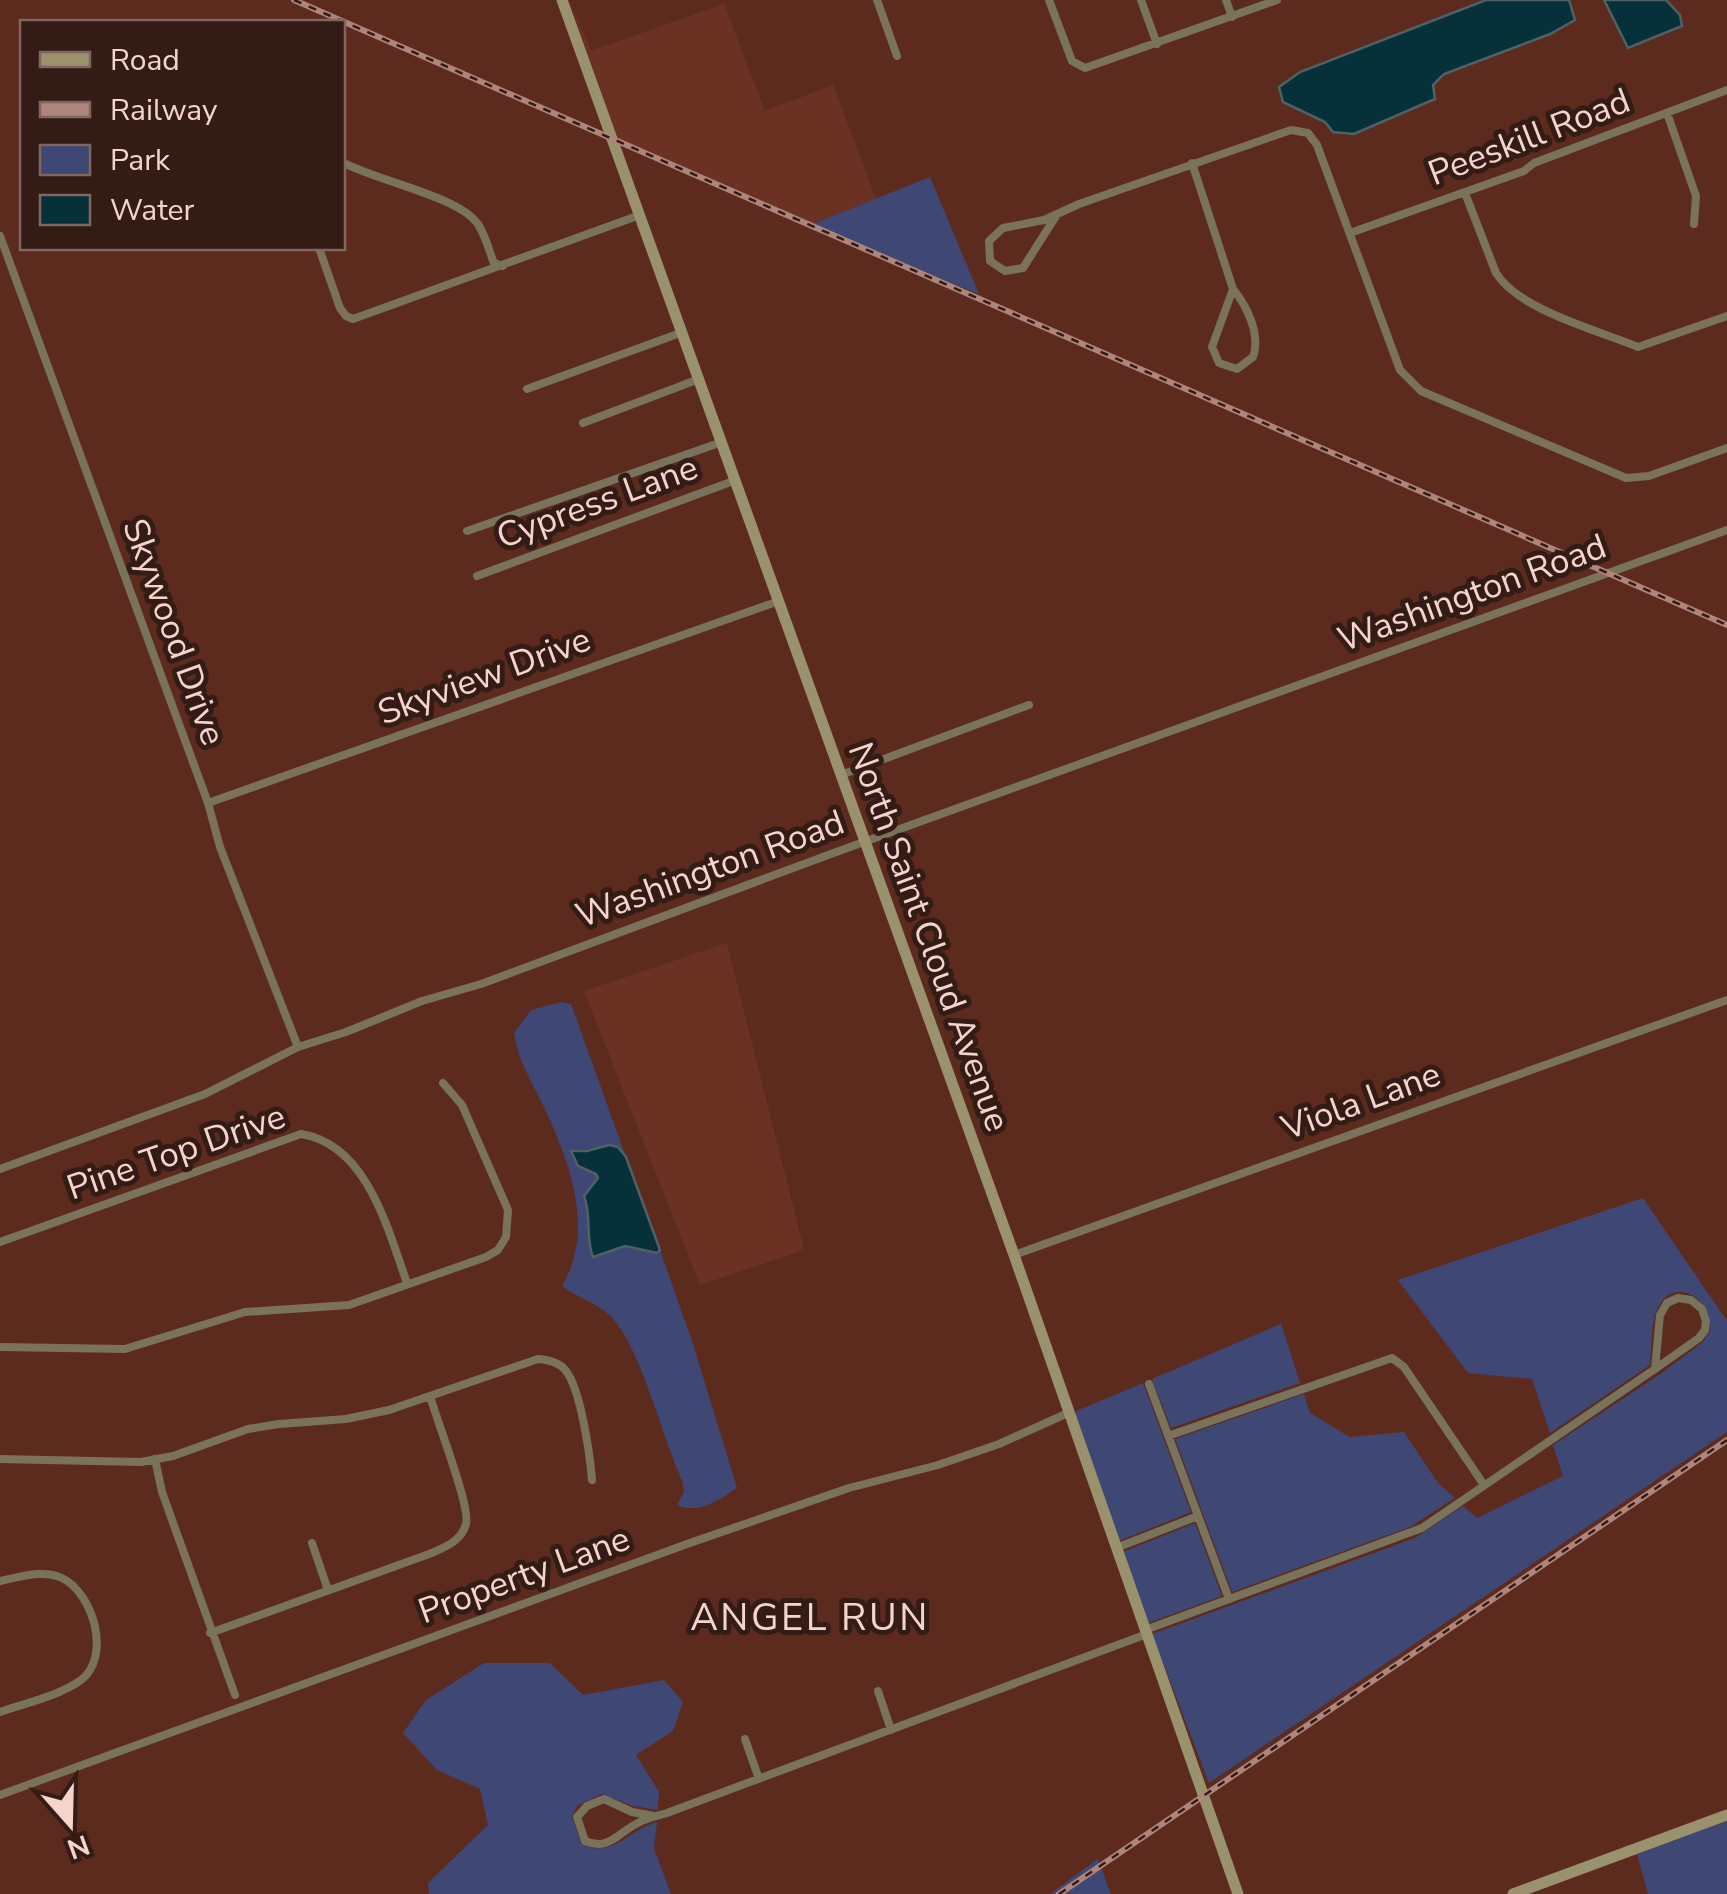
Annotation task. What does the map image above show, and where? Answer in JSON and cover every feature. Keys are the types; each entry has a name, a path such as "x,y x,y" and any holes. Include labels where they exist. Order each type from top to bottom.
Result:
{"street":[{"name":"North Saint Cloud Avenue","path":"562,0 1014,1255 1238,1894"},
{"path":"877,0 897,56"},
{"path":"1049,0 1072,61 1079,67 1090,67 1158,44 1277,0"},
{"path":"1142,0 1158,44"},
{"path":"1226,0 1232,16"},
{"name":"Peeskill Road","path":"1350,233 1465,193 1727,90"},
{"path":"1667,112 1696,196 1694,224"},
{"path":"1056,216 1024,268 1005,271 990,261 988,240 999,230 1056,216 1292,130 1308,133 1318,145 1400,370 1421,391 1626,478 1649,476 1727,448"},
{"path":"345,163 460,207 478,224 494,264 503,266"},
{"path":"1192,164 1233,288 1242,299 1257,343 1249,363 1232,369 1215,358 1212,342 1233,288"},
{"path":"1465,193 1496,273 1503,284 1525,300 1638,347 1727,316"},
{"path":"320,250 340,308 353,319 640,216"},
{"name":"Skywood Drive","path":"0,236 208,803 220,847 298,1047"},
{"path":"527,389 683,332"},
{"path":"583,423 699,380"},
{"path":"467,531 722,442"},
{"name":"Cypress Lane","path":"478,576 736,480"},
{"name":"Washington Road","path":"0,1169 205,1094 298,1047 422,1001 481,984 1727,530"},
{"name":"Skyview Drive","path":"208,803 779,601"},
{"path":"841,775 1030,705"},
{"name":"Viola Lane","path":"1014,1255 1727,1000"},
{"path":"0,1347 125,1349 245,1312 334,1308 360,1302 486,1256 502,1245 510,1224 508,1210 462,1105 443,1083"},
{"name":"Pine Top Drive","path":"0,1242 301,1134 334,1146 365,1181 374,1194 407,1283"},
{"path":"654,1816 604,1800 580,1811 578,1825 585,1840 604,1844 614,1841 638,1822 1412,1532 1655,1369 1705,1330 1702,1309 1692,1300 1678,1298 1667,1303 1660,1315 1655,1369"},
{"path":"1168,1436 1392,1358 1404,1366 1484,1485"},
{"path":"0,1459 141,1462 173,1456 248,1430 372,1414 538,1359 565,1368 571,1380 590,1452 592,1480"},
{"path":"1149,1384 1229,1599"},
{"path":"210,1633 454,1542 466,1526 468,1514 430,1396"},
{"name":"Property Lane","path":"0,1795 687,1544 849,1488 1000,1444 1068,1413"},
{"path":"155,1459 162,1492 235,1695"},
{"path":"1116,1548 1198,1516"},
{"path":"312,1542 328,1590"},
{"path":"0,1581 43,1573 59,1576 76,1586 92,1618 98,1644 94,1662 82,1679 0,1712"},
{"path":"878,1691 890,1730"},
{"path":"745,1739 759,1779"},
{"path":"1513,1894 1727,1815"}],"shaded area":[{"path":"569,0 591,51 724,4 765,111 833,85 876,199 805,227 620,145"},
{"path":"727,943 804,1250 700,1285 584,991"}],"green space":[{"path":"930,177 979,294 805,227"},
{"path":"561,1002 571,1004 626,1157 608,1147 576,1149 586,1171 598,1178 587,1191 588,1238 657,1253 660,1250 737,1488 700,1507 677,1505 684,1492 682,1480 640,1368 620,1328 604,1311 562,1286 577,1241 575,1194 561,1147 521,1061 514,1033 531,1010"},
{"path":"1643,1198 1727,1321 1727,1432 1209,1783 1152,1634 1415,1538 1463,1506 1477,1518 1563,1476 1553,1445 1659,1375 1703,1342 1710,1331 1709,1319 1699,1300 1690,1294 1672,1293 1655,1316 1650,1365 1550,1433 1532,1379 1468,1373 1398,1280"},
{"path":"1281,1324 1300,1383 1171,1428 1152,1379"},
{"path":"1143,1383 1191,1512 1119,1541 1074,1412"},
{"path":"1304,1394 1310,1413 1350,1437 1404,1432 1438,1483 1455,1498 1410,1527 1232,1592 1175,1439"},
{"path":"1195,1523 1222,1596 1148,1623 1123,1552"},
{"path":"484,1663 550,1663 583,1695 664,1680 683,1702 673,1731 636,1755 659,1792 658,1810 633,1806 602,1794 577,1806 572,1817 581,1843 592,1848 611,1846 657,1822 654,1848 671,1894 429,1894 428,1883 488,1825 480,1789 437,1770 403,1733 426,1700"},
{"path":"1727,1821 1727,1894 1648,1894 1637,1854"},
{"path":"1098,1859 1111,1894 1050,1894"}],"water":[{"path":"1486,0 1569,0 1575,20 1550,34 1444,74 1433,85 1435,99 1354,134 1333,132 1325,122 1283,102 1279,87 1300,72"},
{"path":"1604,0 1666,0 1680,15 1682,26 1628,48"},
{"path":"618,1147 626,1157 660,1250 657,1253 625,1246 593,1257 584,1196 598,1178 578,1166 571,1151"}],"railway":[{"path":"294,0 340,20"},
{"path":"345,22 1727,625"},
{"path":"1059,1894 1727,1440"}],"district":[{"name":"ANGEL RUN","path":"810,1617"}]}
